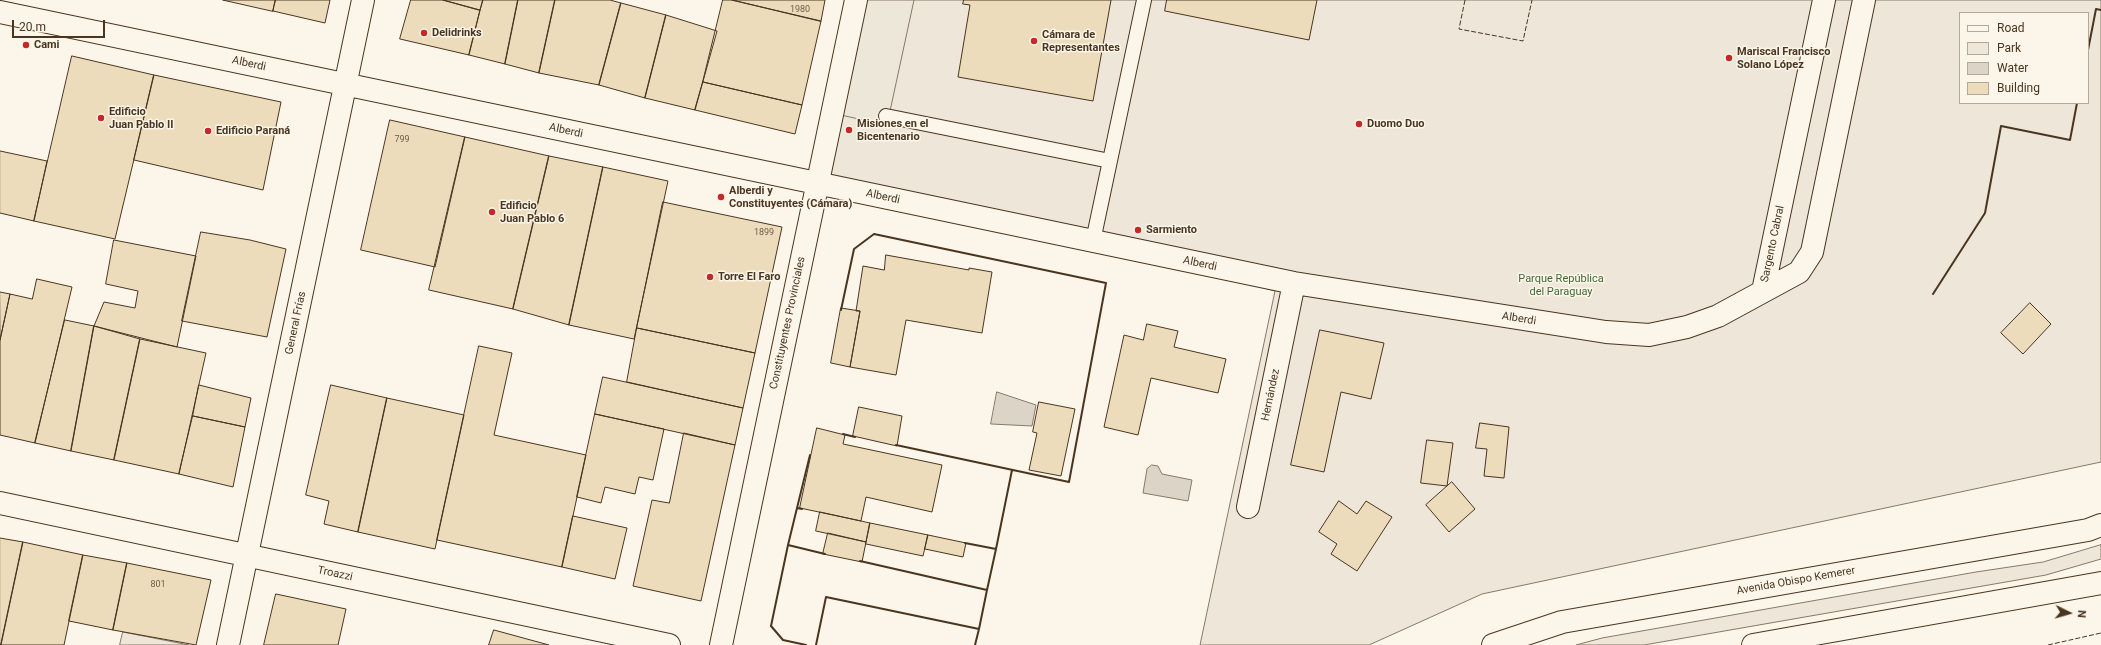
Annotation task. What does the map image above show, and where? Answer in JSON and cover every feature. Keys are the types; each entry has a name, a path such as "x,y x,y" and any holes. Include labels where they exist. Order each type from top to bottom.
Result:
{"street":[{"name":"General Frías","path":"228,645 363,0"},
{"name":"Constituyentes Provinciales","path":"721,645 856,0"},
{"name":"Sargento Cabral","path":"1763,291 1824,0"},
{"name":"Sargento Cabral","path":"1763,291 1799,272 1812,252 1864,0"},
{"name":"Alberdi","path":"0,12 1294,283 1606,332 1649,336 1687,327 1718,316 1763,291"},
{"name":"Hernández","path":"1248,507 1294,283"},
{"name":"Troazzi","path":"0,503 669,645"},
{"name":"Avenida Obispo Kemerer","path":"1493,645 1562,622 2088,530 2101,525"},
{"path":"1753,645 2101,583"}],"lane":[{"path":"1093,241 1144,0"},
{"path":"886,116 1110,161"}],"green space":[{"name":"Parque República del Paraguay","path":"857,0 2101,0 2101,462 1482,594 1369,645 1200,645 1275,291 1093,241 820,178"},
{"path":"2101,545 2101,559 2046,575 1644,645 1576,645 1602,638 1976,572 2043,562"},
{"path":"123,632 189,645 120,645"}],"shaded area":[{"path":"861,0 914,0 887,125 836,114"}],"water":[{"path":"997,392 1036,405 1032,426 991,424"},
{"path":"1152,465 1158,466 1162,474 1192,480 1188,501 1143,493 1147,469"}],"building":[{"path":"223,0 275,0 273,11"},
{"path":"276,0 330,0 325,23 273,11"},
{"path":"411,0 443,0 480,10 469,55 400,39"},
{"path":"443,0 483,0 480,10"},
{"path":"483,0 518,0 505,64 469,55"},
{"path":"518,0 555,0 539,73 505,64"},
{"path":"555,0 610,0 621,3 599,85 539,73"},
{"path":"723,0 732,0 821,21 802,105 703,82"},
{"path":"732,0 825,0 821,21"},
{"name":"Cámara de Representantes","path":"964,0 1111,0 1093,101 958,77 970,5 963,4"},
{"path":"1167,0 1317,0 1309,40 1165,11"},
{"path":"621,3 666,15 645,98 599,85"},
{"path":"666,15 717,31 695,110 645,98"},
{"name":"Edificio Juan Pablo II","path":"72,56 154,75 115,239 34,221"},
{"name":"Edificio Paraná","path":"154,75 281,102 263,190 134,160"},
{"path":"703,82 802,105 795,134 695,110"},
{"path":"390,120 465,137 435,267 361,250"},
{"name":"Edificio Juan Pablo 6","path":"465,137 549,156 513,309 429,290"},
{"path":"0,151 47,161 34,221 0,213"},
{"path":"549,156 603,167 569,325 513,309"},
{"path":"603,167 668,181 634,339 569,325"},
{"name":"Torre El Faro","path":"663,202 782,227 755,353 637,328"},
{"path":"201,232 250,240 286,249 267,337 182,321"},
{"path":"114,240 196,256 177,347 94,326 104,302 135,308 138,291 106,284"},
{"path":"886,255 969,270 969,268 992,272 982,333 906,320 896,375 850,367 860,311 856,311 863,266 884,270"},
{"path":"37,279 72,287 35,443 0,435 0,340 10,294 32,299"},
{"path":"0,292 10,294 0,340"},
{"path":"2030,303 2051,324 2023,354 2001,333"},
{"path":"841,308 860,311 850,367 831,363"},
{"path":"65,320 94,326 71,451 35,443"},
{"path":"1147,324 1178,331 1174,347 1226,359 1218,393 1151,378 1138,435 1104,427 1124,335 1143,340"},
{"path":"94,326 140,339 114,460 71,451"},
{"path":"637,328 755,353 743,408 627,382"},
{"path":"1320,330 1384,343 1371,399 1341,392 1324,472 1291,465"},
{"path":"140,339 206,353 179,474 114,460"},
{"path":"479,346 512,353 494,435 586,455 562,567 437,540"},
{"path":"603,377 743,408 735,445 595,414"},
{"path":"199,385 251,398 245,427 193,416"},
{"path":"331,385 387,398 358,532 324,524 329,501 306,495"},
{"path":"387,398 464,415 435,549 358,532"},
{"path":"1039,402 1075,409 1061,476 1029,470 1037,433 1033,432"},
{"path":"859,407 902,416 897,446 853,436"},
{"path":"595,414 664,429 653,480 639,477 635,494 605,487 601,503 577,497"},
{"path":"193,416 245,427 233,487 179,474"},
{"path":"1480,423 1509,427 1504,478 1484,476 1487,449 1476,448"},
{"path":"817,428 845,435 843,444 942,465 932,512 866,497 861,521 800,508"},
{"path":"684,433 735,445 701,601 633,586 652,500 669,503"},
{"path":"1427,440 1453,443 1447,486 1421,483"},
{"path":"1452,482 1475,509 1449,532 1426,505"},
{"path":"1339,501 1357,514 1366,501 1392,517 1357,571 1331,554 1337,544 1319,532"},
{"path":"820,512 870,523 866,542 816,531"},
{"path":"573,516 627,528 615,579 562,567"},
{"path":"870,523 928,535 923,556 866,544"},
{"path":"828,533 866,542 862,562 823,554"},
{"path":"928,535 966,543 963,557 925,549"},
{"path":"0,538 23,542 1,645 0,645"},
{"path":"23,542 83,555 64,645 1,645"},
{"path":"83,555 127,563 113,630 69,621"},
{"path":"127,563 211,580 196,645 113,630"},
{"path":"276,594 346,609 338,645 264,645"},
{"path":"494,630 549,645 489,645"}],"fence":[{"path":"1465,0 1459,29 1523,41 1532,0"},
{"path":"2048,645 2101,633"}],"wall":[{"path":"2089,45 2096,9 2101,10"},
{"path":"1933,294 1985,213 2001,126 2070,140 2077,104"},
{"path":"841,310 854,249 874,234 1106,283 1069,482 896,445"},
{"path":"843,434 855,437"},
{"path":"802,509 797,508 810,455"},
{"path":"965,543 996,549 1012,470"},
{"path":"797,508 788,545 825,554"},
{"path":"788,545 771,626 783,640 806,645"},
{"path":"860,561 987,590 996,549"},
{"path":"816,645 826,597 979,629 987,590"},
{"path":"975,645 979,629"}],"place":[{"name":"Delidrinks","path":"424,33"},
{"name":"Cámara de Representantes","path":"1034,41"},
{"name":"Cami","path":"26,45"},
{"name":"Mariscal Francisco Solano López","path":"1729,58"},
{"name":"Edificio Juan Pablo II","path":"101,118"},
{"name":"Duomo Duo","path":"1359,124"},
{"name":"Misiones en el Bicentenario","path":"849,130"},
{"name":"Edificio Paraná","path":"208,131"},
{"name":"Alberdi y Constituyentes (Cámara)","path":"721,197"},
{"name":"Edificio Juan Pablo 6","path":"492,212"},
{"name":"Sarmiento","path":"1138,230"},
{"name":"Torre El Faro","path":"710,277"}]}
